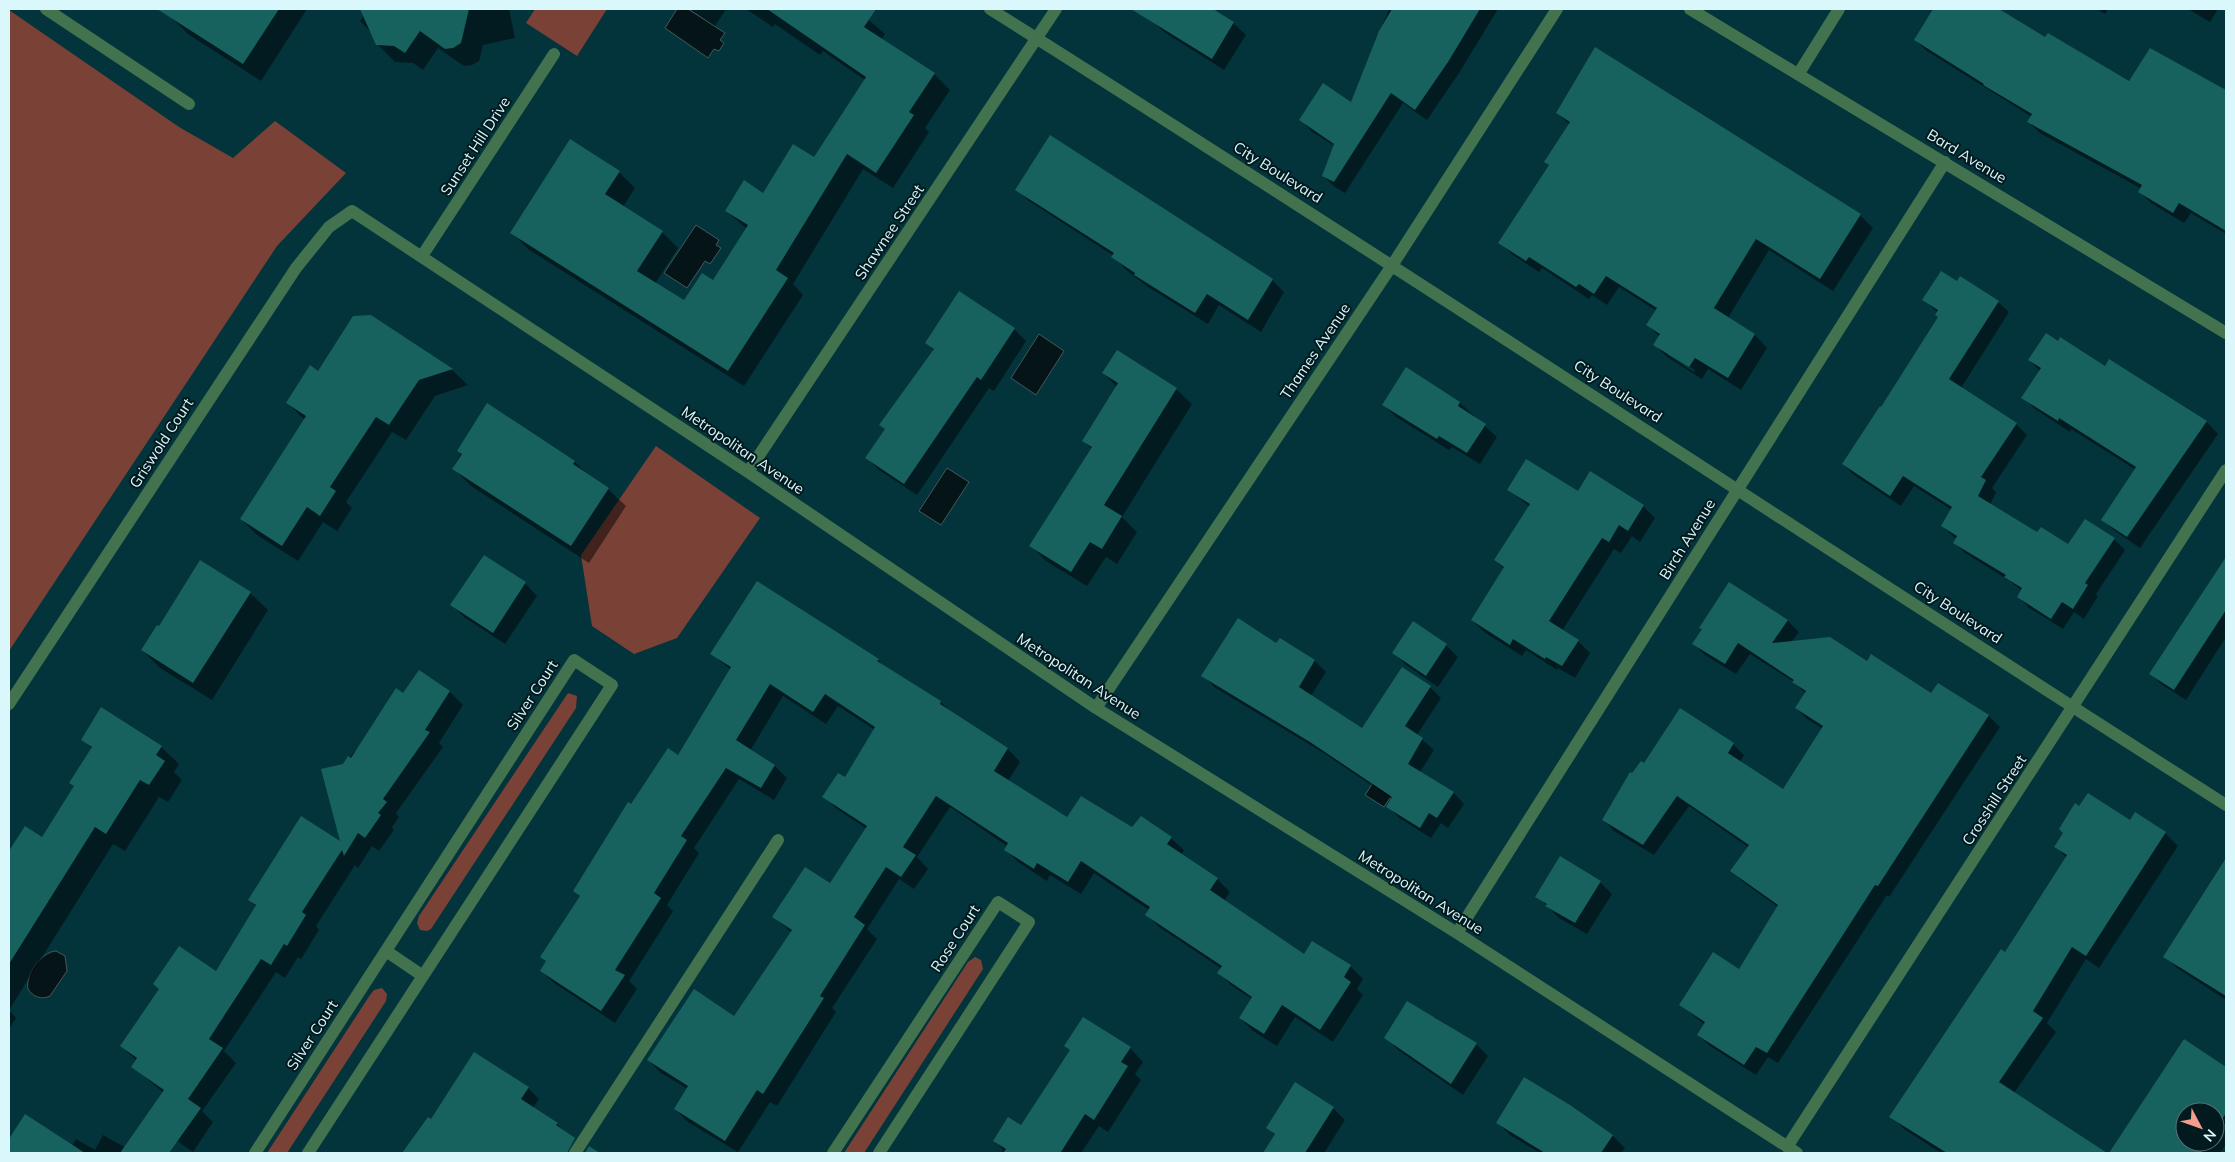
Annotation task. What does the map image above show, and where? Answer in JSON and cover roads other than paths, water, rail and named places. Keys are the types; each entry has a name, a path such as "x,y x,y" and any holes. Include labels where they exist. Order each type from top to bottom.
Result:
{"street":[{"name":"City Boulevard","path":"990,9 1394,264 2073,708 2226,805"},
{"name":"Shawnee Street","path":"748,472 1056,9"},
{"name":"Thames Avenue","path":"1096,708 1394,264 1557,9"},
{"name":"Bard Avenue","path":"1690,9 1799,73 2226,333"},
{"path":"1799,73 1839,9"},
{"path":"51,10 189,104"},
{"name":"Sunset Hill Drive","path":"422,256 554,54"},
{"name":"Birch Avenue","path":"1457,933 1945,162"},
{"name":"Metropolitan Avenue","path":"352,211 748,472 1096,708 1457,933 1792,1150"},
{"name":"Griswold Court","path":"9,704 296,268 329,227 352,211"},
{"name":"Crosshill Street","path":"1792,1150 2226,470"},
{"name":"Silver Court","path":"255,1153 574,660 612,685 308,1153"},
{"path":"575,1153 778,840"},
{"name":"Rose Court","path":"833,1153 998,902 1029,922 879,1153"},
{"path":"386,951 423,976"}]}
